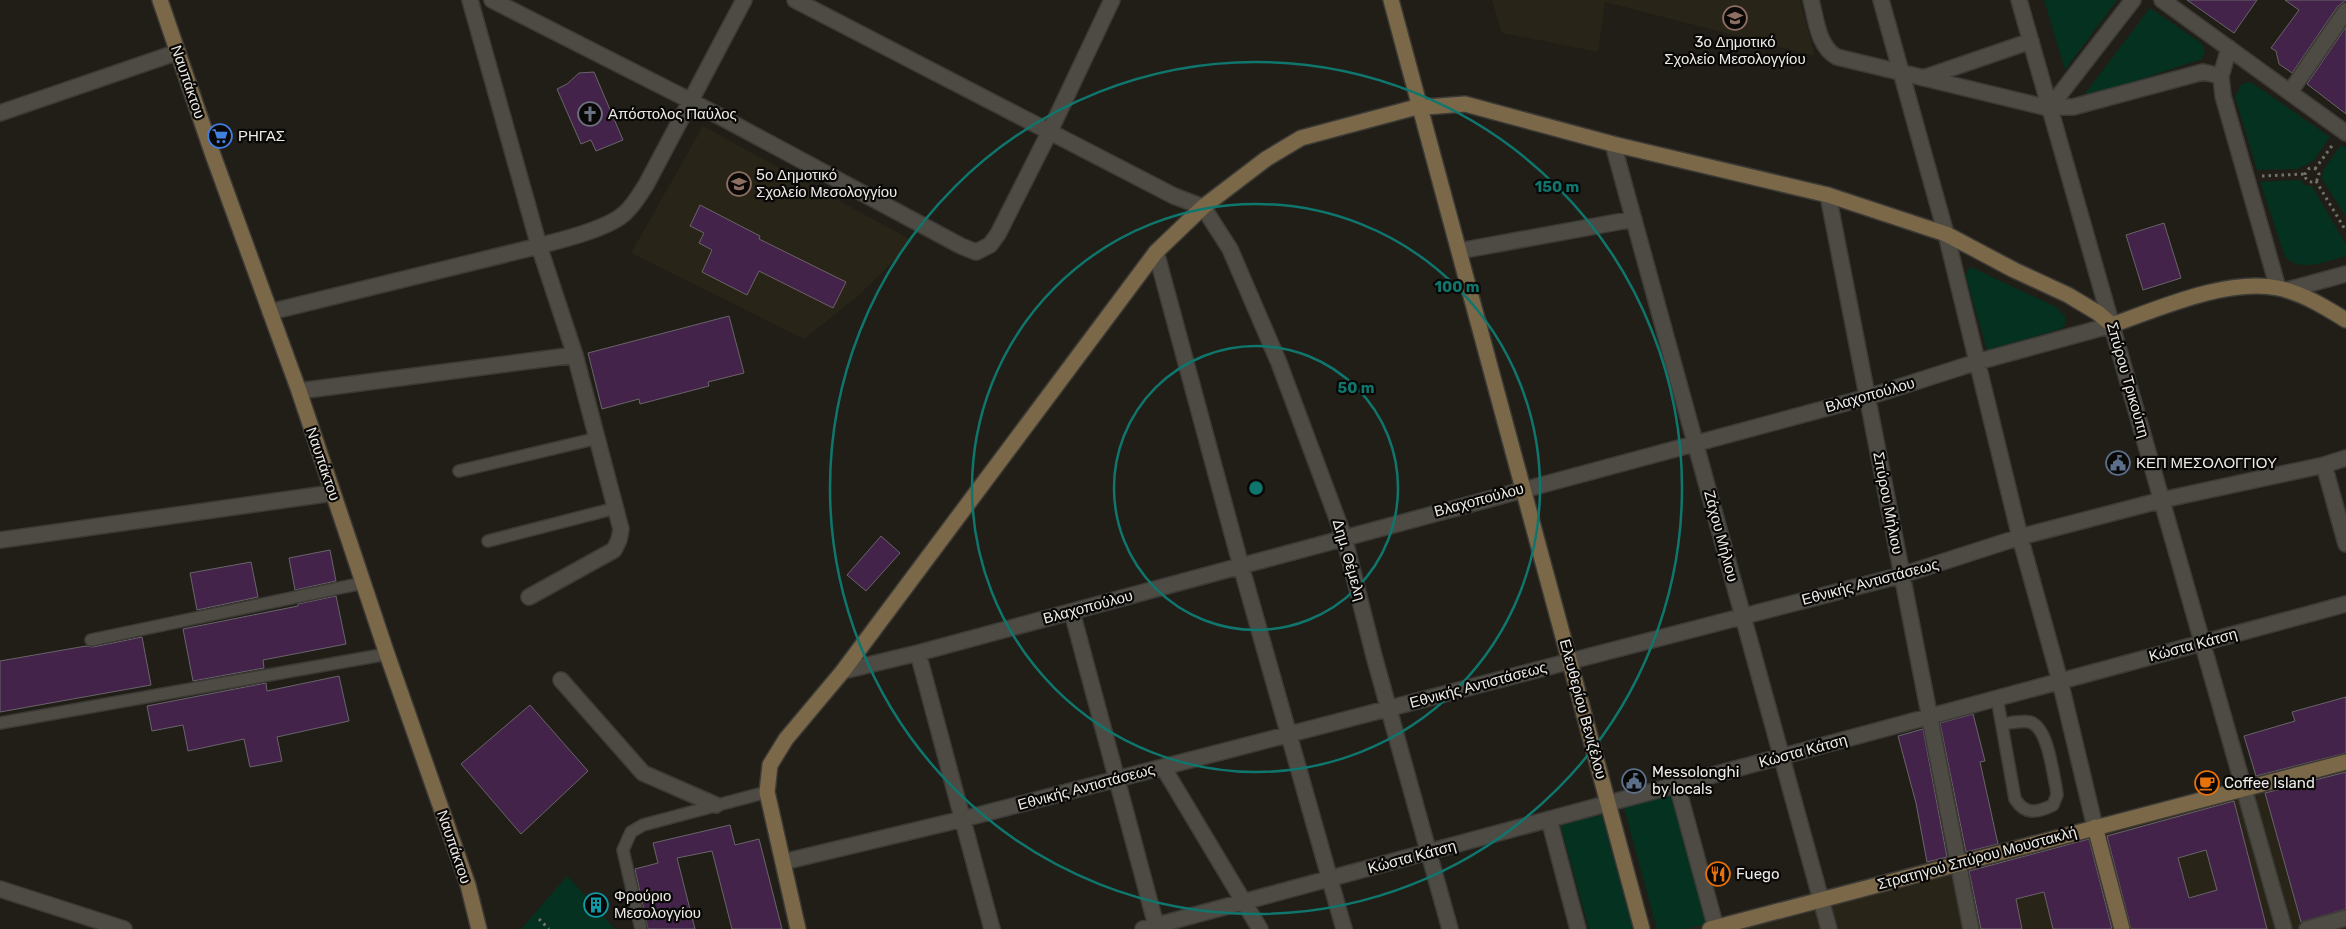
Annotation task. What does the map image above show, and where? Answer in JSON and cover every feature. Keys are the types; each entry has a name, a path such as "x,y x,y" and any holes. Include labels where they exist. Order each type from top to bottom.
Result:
{"street":[{"name":"Ναυπάκτου","path":"160,0 299,391 387,654 468,885 479,929"},
{"path":"470,0 539,246 575,355 621,530 614,550 529,597"},
{"path":"492,0 691,101 961,246 976,252 986,247 995,239 1050,131 1112,0"},
{"path":"270,312 539,246 600,226 626,212 646,185 744,0"},
{"path":"795,0 1174,196 1204,208"},
{"name":"Ελευθερίου Βενιζέλου","path":"1391,0 1642,929"},
{"path":"1811,0 1828,52 1837,57 2050,107 2073,108 2203,72 2221,76"},
{"path":"1881,0 1946,234 2020,537 2060,681 2122,929"},
{"name":"Σπύρου Τρικούπη","path":"2019,0 2284,929"},
{"path":"2050,107 2133,0"},
{"path":"2162,0 2344,132"},
{"path":"2290,92 2346,10"},
{"path":"1923,78 2031,41"},
{"path":"2229,48 2221,76 2226,110 2244,177 2282,289"},
{"path":"0,113 178,52"},
{"path":"798,929 767,792 770,765 786,739 844,671 1156,252 1204,208 1266,159 1301,138 1420,107 1471,105 1613,144 1828,194 1946,234 2014,270 2068,295 2098,312 2112,325 2219,291 2254,285 2282,289 2317,303 2346,320"},
{"name":"Ζάχου Μήλιου","path":"1613,144 1829,929"},
{"name":"Σπύρου Μήλιου","path":"1828,194 1971,929"},
{"name":"Δημ. Θέμελη","path":"1204,208 1230,249 1266,331 1344,536 1388,708 1430,852 1450,929"},
{"path":"1459,251 1634,219"},
{"path":"1156,252 1241,566 1344,929"},
{"path":"2282,289 2346,274"},
{"name":"Βλαχοπούλου","path":"844,671 1072,612 1344,536 1868,397 1977,362 2112,325"},
{"path":"299,391 575,355"},
{"name":"Εθνικής Αντιστάσεως","path":"783,862 963,820 1902,575 2020,537 2162,500 2324,465 2346,458"},
{"path":"2324,465 2346,544"},
{"path":"0,540 333,492"},
{"name":"Κώστα Κάτση","path":"1152,928 2346,604"},
{"path":"1072,612 1117,779 1152,928"},
{"path":"918,653 992,929"},
{"path":"561,680 643,773 716,805"},
{"name":"Στρατηγού Σπύρου Μουστακλή","path":"1713,928 1958,862 2346,762"},
{"path":"1163,767 1260,929"},
{"path":"1677,785 1713,928"},
{"path":"1549,819 1578,929"},
{"path":"0,889 124,929"},
{"path":"2307,929 2346,918"}],"lane":[{"path":"459,471 598,438"},
{"path":"488,541 616,508"},
{"path":"90,640 363,583"},
{"path":"0,723 387,654"},
{"path":"1997,698 2015,799 2025,811 2033,812 2053,805 2057,795 2056,787 2040,730 2028,722 2002,724"},
{"path":"641,929 623,850 631,832 643,825 767,792"}],"path":[{"path":"2315,169 2344,132"},
{"path":"2244,177 2304,174 2308,169 2315,169"},
{"path":"2315,169 2319,176 2316,181"},
{"path":"2304,174 2307,181 2316,181"},
{"path":"2316,181 2346,231"},
{"path":"539,919 550,929"}],"shaded area":[{"name":"3ο Δημοτικό Σχολείο Μεσολογγίου","path":"1492,0 1800,0 1815,56 1605,2 1598,52 1502,33"},
{"name":"5ο Δημοτικό Σχολείο Μεσολογγίου","path":"703,126 913,241 858,296 804,339 631,253"},
{"path":"2346,756 2346,929 1684,929 1826,891"}],"green space":[{"path":"2044,0 2117,0 2065,70"},
{"path":"2150,8 2201,43 2205,51 2202,59 2084,98 2084,95"},
{"path":"2251,82 2330,137 2313,161 2298,169 2257,170 2235,97 2241,84"},
{"path":"2341,145 2346,149 2346,217 2322,179 2323,170"},
{"path":"2300,180 2306,186 2312,186 2346,245 2346,256 2322,263 2306,265 2292,262 2285,257 2260,182"},
{"path":"1971,267 2056,307 2065,316 2065,324 2061,329 1987,350 1966,277 1967,271"},
{"path":"1671,795 1706,924 1686,929 1657,929 1624,808"},
{"path":"1601,813 1633,929 1589,929 1560,824"},
{"path":"567,876 572,881 615,929 521,929"}],"building":[{"path":"2187,0 2257,0 2234,33"},
{"path":"2285,0 2346,0 2338,6 2292,73 2279,64 2276,51 2271,48 2299,10"},
{"path":"2346,27 2346,114 2307,84"},
{"name":"Απόστολος Παύλος","path":"594,72 623,140 596,151 591,140 581,144 557,89 567,84 579,73"},
{"path":"700,205 760,236 759,239 846,282 833,308 759,271 747,295 702,272 712,250 699,243 704,233 690,226"},
{"path":"2164,223 2181,278 2143,290 2126,235"},
{"path":"729,316 744,373 708,382 709,386 640,404 639,399 602,409 588,353"},
{"path":"881,536 900,553 866,591 847,575"},
{"path":"330,550 336,581 295,590 289,558"},
{"path":"251,562 258,597 197,610 190,573"},
{"path":"336,596 346,644 263,660 264,668 193,681 183,629 298,606 298,604"},
{"path":"142,637 151,685 0,712 0,661 86,646 93,647"},
{"path":"339,676 349,721 277,737 282,761 250,767 244,739 188,751 183,725 152,731 147,706 266,683 267,691"},
{"path":"2346,697 2346,753 2256,776 2244,736 2295,721 2292,712"},
{"path":"530,705 588,771 521,834 461,764"},
{"path":"1973,714 1985,761 1980,762 1998,844 1966,852 1940,723"},
{"path":"1923,729 1947,857 1927,862 1916,803 1898,736"},
{"path":"2346,772 2346,909 2301,922 2265,793"},
{"path":"2234,801 2267,929 2131,929 2107,836","holes":["2206,850 2217,890 2189,898 2178,858"]},
{"path":"730,825 735,845 759,839 782,929 732,929 712,851 677,858 695,929 648,929 635,869 658,863 653,843"},
{"path":"2089,839 2112,929 2053,929 2044,892 2016,899 2022,929 1981,929 1969,871"}],"place":[{"name":"3ο Δημοτικό Σχολείο Μεσολογγίου","path":"1735,18"},
{"name":"Απόστολος Παύλος","path":"590,114"},
{"name":"ΡΗΓΑΣ","path":"220,136"},
{"name":"5ο Δημοτικό Σχολείο Μεσολογγίου","path":"739,184"},
{"name":"ΚΕΠ ΜΕΣΟΛΟΓΓΙΟΥ","path":"2118,463"},
{"name":"Messolonghi by locals","path":"1634,781"},
{"name":"Coffee Island","path":"2207,783"},
{"name":"Fuego","path":"1718,874"},
{"name":"Φρούριο Μεσολογγίου","path":"596,905"}]}
